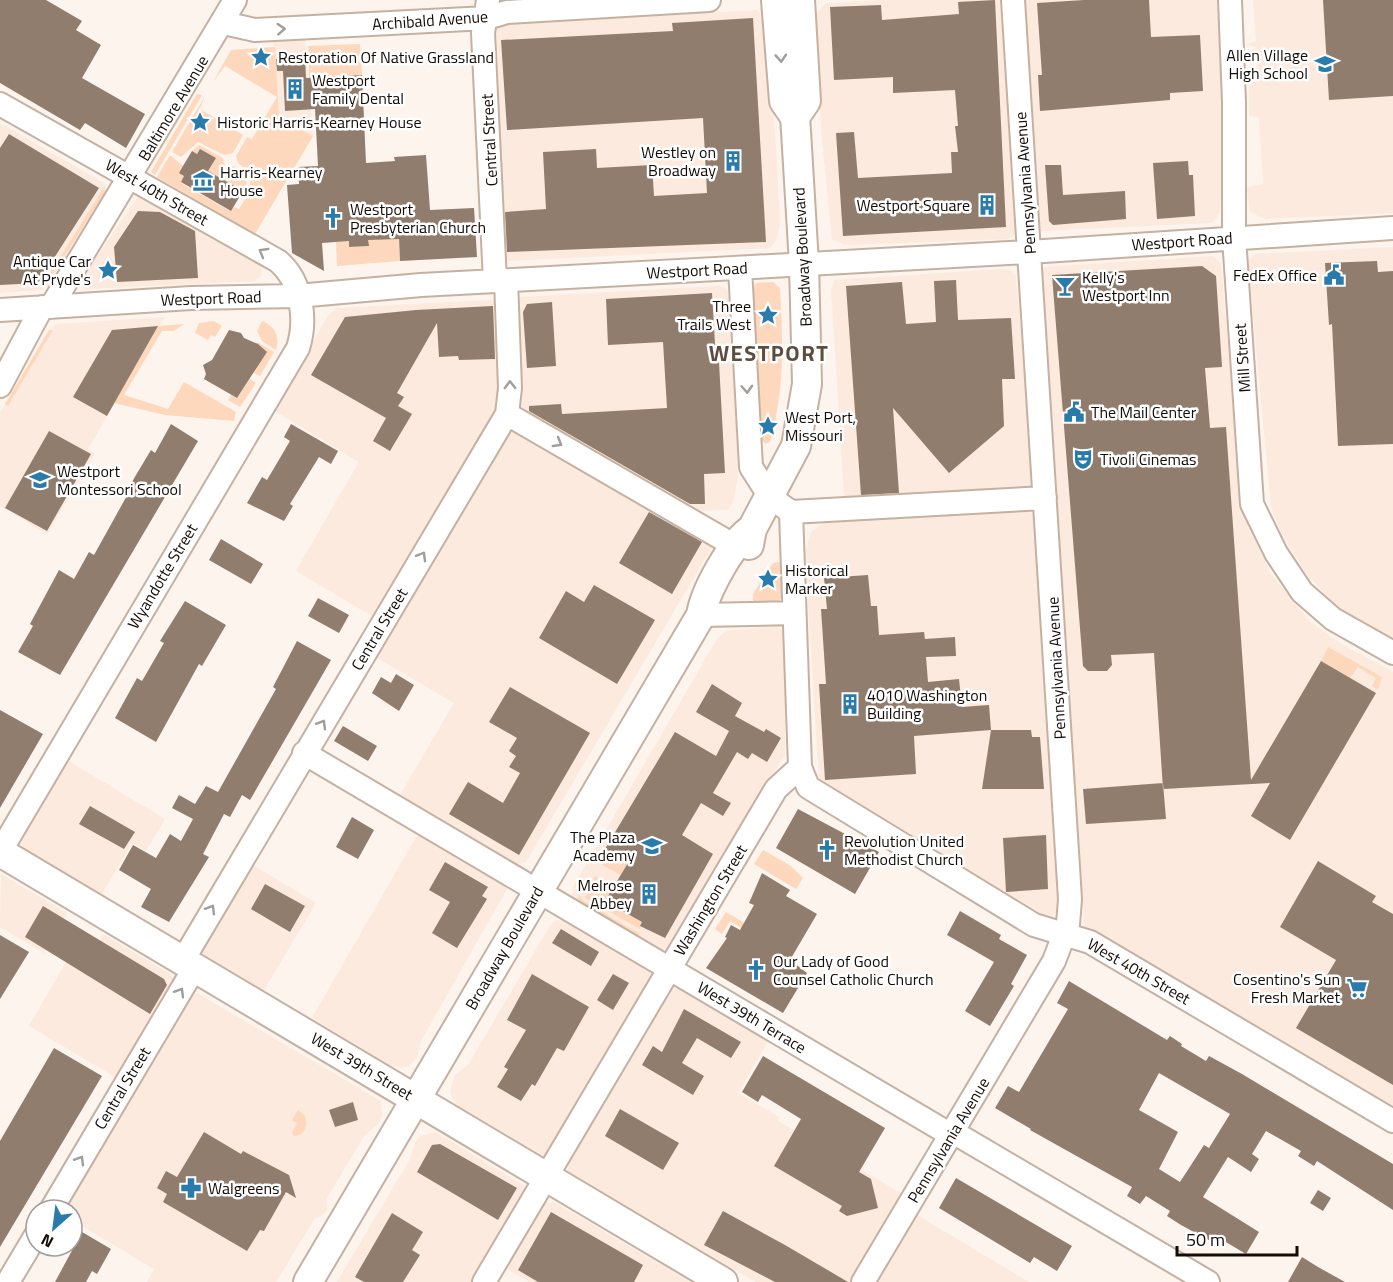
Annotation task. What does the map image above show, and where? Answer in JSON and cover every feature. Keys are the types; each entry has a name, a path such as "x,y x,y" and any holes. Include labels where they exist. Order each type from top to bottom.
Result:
{"main road":[{"name":"Broadway Boulevard","path":"308,1282 701,615 719,601 745,557 744,537 780,505 802,420 807,384 804,264 795,117 784,102 777,0"},
{"name":"Broadway Boulevard","path":"795,117 806,101 800,0"},
{"name":"West 39th Street","path":"0,852 723,1282"}],"street":[{"name":"Baltimore Avenue","path":"0,386 47,307 131,177 224,23 235,0"},
{"name":"Archibald Avenue","path":"224,23 255,30 488,9 507,12 709,0"},
{"name":"Pennsylvania Avenue","path":"863,1282 1054,961 1068,924 1070,899 1013,0"},
{"name":"Mill Street","path":"1230,0 1234,102 1234,237 1252,504 1276,553 1302,592 1333,619 1393,653"},
{"name":"Central Street","path":"58,1198 304,753 507,414 510,388 483,33 488,9"},
{"name":"West 40th Street","path":"0,104 278,261 287,269 297,296"},
{"name":"Westport Road","path":"0,310 297,296 501,281 1029,252 1393,228"},
{"path":"740,268 751,466 780,505 794,613 800,767"},
{"name":"Wyandotte Street","path":"0,852 298,348 303,331 304,314 297,296"},
{"path":"507,414 744,537"},
{"path":"780,505 1045,498"},
{"path":"701,615 794,613"},
{"name":"West 39th Terrace","path":"304,753 1208,1282"},
{"name":"West 40th Street","path":"800,767 808,787 821,797 1034,925 1064,935 1072,934 1090,942 1393,1121"},
{"name":"Washington Street","path":"484,1282 776,789 800,767"},
{"path":"8,1282 24,1255"}],"shaded area":[{"path":"881,0 1000,0 1016,226 1016,234 1008,239 845,245 832,239 822,140 815,23 817,13 825,4"},
{"path":"1025,0 1218,0 1227,90 1220,212 1214,221 1211,223 1042,231 1038,224"},
{"path":"1253,0 1393,0 1393,213 1265,219 1250,212 1247,187 1263,184 1259,117 1249,116 1249,86 1251,82 1259,81 1256,47 1246,45 1256,41"},
{"path":"757,10 767,18 777,166 780,222 777,239 770,248 506,261 502,256 493,35 499,25"},
{"path":"305,39 313,136 279,117 274,42"},
{"path":"360,44 362,75 309,78 308,46"},
{"path":"275,47 279,117 313,136 255,234 157,177 170,155 183,166 184,176 181,183 230,211 234,207 239,209 249,191 250,179 238,163 236,156 247,137 252,139 277,97 225,66 213,82 231,50"},
{"path":"197,94 202,95 155,175 151,172"},
{"path":"205,96 200,109 243,135 233,153 224,155 198,142 181,157 172,152"},
{"path":"0,123 104,183 108,191 48,286 41,290 0,293"},
{"path":"199,145 223,158 225,166 218,177 208,171 215,158 200,149 197,154 192,151"},
{"path":"235,166 247,179 245,192 222,179 229,168"},
{"path":"103,189 106,191 48,282 46,280"},
{"path":"139,195 258,262 262,268 261,276 255,281 85,289 82,283 84,276"},
{"path":"396,196 400,261 337,266 336,242 349,241 350,247 368,246 368,240"},
{"path":"1393,247 1393,639 1349,615 1329,598 1305,572 1282,534 1271,507 1248,261 1255,254"},
{"path":"1213,256 1221,264 1241,498 1249,529 1271,574 1310,622 1343,645 1393,672 1393,1109 1087,931 1084,924 1042,273 1044,267"},
{"path":"1011,270 1016,277 1027,400 1032,485 1030,491 848,503 844,495 831,288 835,280"},
{"path":"773,282 780,288 782,365 775,422 770,442 766,444 761,440 752,290 756,283"},
{"path":"719,286 725,288 731,297 738,477 733,502 728,510 687,511 522,412 516,302 520,297"},
{"path":"492,300 497,303 502,400 375,618 296,571 359,462 273,410 328,316 337,308"},
{"path":"165,317 88,449 95,454 47,534 0,506 0,413 50,330 57,324"},
{"path":"214,321 222,326 215,337 211,335 208,340 195,333 199,323"},
{"path":"262,321 275,332 276,350 263,342 257,331"},
{"path":"184,324 174,331 162,331 124,395 168,409 184,382 236,412 234,421 165,415 114,403 158,326"},
{"path":"49,330 53,330 8,406 5,404"},
{"path":"255,343 274,352 260,376 254,373 266,352"},
{"path":"250,379 256,383 240,407 228,400 231,395 237,398"},
{"path":"510,424 713,545 526,862 517,865 399,797 454,703 374,656"},
{"path":"1022,509 1034,514 1035,521 1058,901 1057,911 1052,916 1045,917 1036,915 827,789 819,780 805,552 811,532 827,520"},
{"path":"773,563 783,564 782,598 776,603 753,604 753,594"},
{"path":"774,626 783,630 785,639 785,754 671,947 659,950 578,902 572,896 573,887 717,639 726,631"},
{"path":"1328,647 1382,677 1378,690 1372,686 1376,678 1358,667 1350,678 1321,661"},
{"path":"67,760 165,819 146,851 132,843 102,894 25,850 21,844 21,838"},
{"path":"417,835 421,835 506,883 508,887 421,1041 417,1057 409,1066 401,1068 390,1065 312,1018"},
{"path":"763,850 791,866 803,878 796,889 754,864"},
{"path":"610,852 628,863 621,875 602,865"},
{"path":"251,864 316,903 264,990 204,955 201,951"},
{"path":"1,874 67,913 44,953 0,927"},
{"path":"595,876 613,888 606,901 642,922 640,929 585,898"},
{"path":"580,895 582,900 640,934 637,938 578,902 576,900"},
{"path":"726,912 746,924 743,929 730,921 722,934 715,929"},
{"path":"557,920 567,921 647,968 653,976 548,1154 543,1155 460,1107 453,1100 450,1091 455,1075 468,1065 551,924"},
{"path":"103,934 175,979 120,1080 29,1026 66,962 82,971"},
{"path":"677,987 768,1041 738,1093 779,1117 778,1121 906,1196 856,1282 756,1282 568,1171 568,1164 671,991"},
{"path":"197,993 381,1101 382,1116 379,1123 364,1136 327,1198 327,1210 315,1218 276,1282 147,1282 154,1269 84,1227 84,1198 72,1198 192,995"},
{"path":"298,1110 305,1116 306,1126 301,1134 294,1136 292,1133 297,1123 292,1120"},
{"path":"435,1132 526,1187 472,1282 337,1282 410,1159 415,1143 420,1136"},
{"path":"554,1202 690,1282 529,1282 506,1268 545,1203"},
{"path":"917,1215 1029,1282 876,1282"}],"building":[{"path":"0,0 46,0 82,21 76,30 101,45 82,78 145,114 126,148 85,123 80,130 0,83"},
{"path":"995,0 1006,227 843,236 836,133 854,132 858,178 952,173 951,152 958,152 955,126 958,126 955,90 893,93 893,77 834,80 830,7 881,5 882,20 959,14 958,2"},
{"path":"1149,0 1151,37 1200,35 1203,91 1170,93 1170,100 1040,111 1038,75 1042,75 1037,3"},
{"path":"1323,0 1393,0 1393,96 1329,100"},
{"name":"Westley on Broadway","path":"753,18 766,242 507,252 505,212 546,209 543,152 596,149 597,168 652,165 654,196 707,193 703,118 507,130 501,40 673,31 672,23"},
{"path":"305,57 306,78 362,75 366,163 395,161 394,157 426,155 430,210 474,208 477,257 400,261 399,239 368,240 369,246 349,247 349,241 322,243 324,271 292,253 287,185 299,184 298,167 318,166 315,109 285,111 283,71 277,71 276,59"},
{"path":"9,134 99,188 38,283 0,285 0,148"},
{"name":"Harris-Kearney House","path":"200,149 216,158 208,171 243,191 231,211 181,182 184,176 179,173 183,166 192,151 197,154"},
{"path":"1188,161 1189,175 1193,175 1195,216 1157,219 1153,163"},
{"path":"1045,165 1061,165 1063,195 1125,191 1126,219 1053,225 1049,221"},
{"path":"138,211 160,212 195,231 198,278 117,282 114,247"},
{"path":"1377,261 1378,272 1393,271 1393,444 1338,446 1332,324 1329,325 1325,263"},
{"path":"1202,266 1216,276 1222,367 1205,368 1210,428 1226,427 1251,780 1321,661 1376,693 1290,840 1251,816 1270,783 1163,789 1154,653 1111,655 1112,665 1107,671 1088,671 1083,666 1052,275"},
{"path":"956,280 958,320 1011,318 1015,379 1002,379 1004,426 949,473 893,408 899,493 861,495 846,286 902,282 906,324 936,322 934,281"},
{"path":"712,293 715,344 718,344 725,473 704,474 705,504 690,504 529,411 529,406 561,404 562,414 667,408 663,342 608,345 606,299"},
{"path":"552,302 556,366 527,368 523,312 527,304"},
{"path":"493,306 495,359 459,360 458,356 439,357 437,323 397,393 404,397 398,406 412,414 390,451 373,441 386,418 311,375 345,317"},
{"path":"158,326 107,416 73,397 112,330"},
{"path":"229,330 241,333 244,338 258,344 267,352 237,398 204,379 206,374 203,365 212,360"},
{"path":"171,424 198,441 60,675 18,652 59,570 74,579 89,552 94,555 136,475 151,450 155,453"},
{"path":"291,424 338,451 331,464 319,457 290,504 293,506 284,521 247,503 262,477 267,480 290,441 284,437"},
{"path":"49,431 91,454 47,531 5,508"},
{"path":"649,512 702,542 672,594 619,563"},
{"path":"221,539 263,564 251,584 209,560"},
{"path":"868,575 871,606 877,606 879,635 924,632 925,639 955,637 956,656 926,657 928,682 959,679 962,707 989,705 991,730 914,736 916,774 825,780 819,684 826,684 821,609 827,609 824,578"},
{"path":"594,585 655,620 617,684 539,638 566,591 584,602"},
{"path":"318,598 349,615 339,633 308,616"},
{"path":"185,601 226,625 202,666 199,664 156,742 115,718 137,678 142,681 164,643 160,641"},
{"path":"297,641 331,660 250,800 242,795 230,817 224,814 203,854 209,857 169,922 141,907 151,889 119,870 133,845 156,858 170,834 181,841 193,819 172,808 179,795 195,804 206,786 218,792 276,689 273,687"},
{"path":"396,674 414,685 399,711 372,693 381,677 391,683"},
{"path":"712,684 742,703 735,716 764,732 766,729 781,738 767,762 752,753 748,759 737,752 713,793 731,803 723,816 701,803 682,835 713,854 665,938 640,926 642,922 605,901 628,863 605,849 675,732 716,756 729,731 696,712"},
{"path":"510,687 590,733 519,855 449,814 468,782 503,803 520,773 509,767 516,756 509,751 517,738 489,722"},
{"path":"0,710 43,734 0,808"},
{"path":"343,726 377,746 368,761 334,741"},
{"path":"991,730 1031,730 1032,737 1040,737 1044,789 982,789"},
{"path":"1163,783 1166,819 1086,824 1083,789"},
{"path":"90,806 135,832 124,849 79,824"},
{"name":"Revolution United Methodist Church","path":"798,809 879,852 855,894 776,848"},
{"path":"352,817 374,830 358,859 336,847"},
{"path":"1046,835 1048,889 1006,892 1003,838"},
{"name":"Cosentino's Sun Fresh Market","path":"1318,861 1376,896 1372,902 1393,914 1393,1085 1296,1028 1336,960 1280,927"},
{"path":"445,862 488,887 482,896 487,899 457,948 432,933 450,902 429,890"},
{"path":"762,873 790,890 786,896 817,914 790,960 807,973 783,1013 706,968 727,938 725,937 731,925 740,930 754,905 749,903"},
{"path":"265,884 305,906 290,932 251,909"},
{"path":"43,906 164,979 167,985 150,1014 25,937"},
{"path":"960,911 1001,935 999,939 1027,955 1011,984 1014,986 990,1026 965,1011 994,962 947,935"},
{"path":"561,929 599,952 591,966 552,943"},
{"path":"0,935 29,952 0,999"},
{"path":"532,974 589,1007 564,1051 557,1048 535,1086 532,1084 521,1101 497,1087 508,1069 504,1067 526,1030 507,1020"},
{"path":"613,974 629,983 613,1010 597,1000"},
{"path":"1069,981 1167,1040 1170,1036 1182,1044 1181,1046 1206,1061 1209,1056 1242,1074 1393,1164 1393,1210 1317,1161 1314,1166 1298,1156 1301,1151 1266,1131 1252,1154 1259,1159 1251,1172 1228,1157 1203,1197 1259,1232 1246,1254 1219,1238 1216,1244 1181,1225 1167,1216 1170,1211 1146,1196 1140,1204 1127,1196 1132,1187 995,1108 1008,1086 1019,1092 1068,1009 1057,1003","holes":["1159,1073 1230,1114 1209,1148 1204,1145 1180,1182 1159,1169 1178,1132 1139,1110"]},
{"path":"684,1009 741,1042 731,1058 697,1038 682,1063 704,1076 693,1095 642,1065 653,1046 662,1052"},
{"path":"54,1048 102,1076 29,1198 24,1198 24,1207 0,1247 0,1141"},
{"path":"763,1056 885,1128 859,1172 871,1179 878,1208 847,1216 839,1211 842,1206 774,1166 801,1119 762,1095 758,1102 742,1092"},
{"path":"353,1102 358,1120 335,1127 329,1110"},
{"path":"620,1109 679,1143 663,1170 605,1136"},
{"name":"Walgreens","path":"204,1132 241,1154 243,1151 289,1175 296,1198 286,1192 264,1231 260,1230 247,1251 163,1202 167,1194 157,1188 166,1171 177,1177"},
{"path":"440,1144 517,1188 498,1220 417,1172 432,1145"},
{"path":"956,1178 1072,1246 1057,1271 1034,1257 1030,1263 939,1208"},
{"path":"1318,1190 1331,1198 1323,1211 1310,1203"},
{"path":"723,1211 848,1282 775,1282 704,1245"},
{"path":"551,1212 643,1265 634,1282 538,1282 518,1270"},
{"path":"392,1213 423,1232 412,1250 420,1255 403,1282 364,1282 355,1277"},
{"path":"84,1233 111,1249 97,1274 92,1271 86,1282 55,1282 68,1258 84,1258"},
{"path":"1302,1257 1318,1267 1345,1282 1288,1282"}],"place":[{"name":"Restoration Of Native Grassland","path":"261,57"},
{"name":"Allen Village High School","path":"1325,64"},
{"name":"Westport Family Dental","path":"295,89"},
{"name":"Historic Harris-Kearney House","path":"200,122"},
{"name":"Westley on Broadway","path":"733,161"},
{"name":"Harris-Kearney House","path":"203,181"},
{"name":"Westport Square","path":"987,205"},
{"name":"Westport Presbyterian Church","path":"333,218"},
{"name":"Antique Car At Pryde's","path":"108,270"},
{"name":"FedEx Office","path":"1334,275"},
{"name":"Kelly's Westport Inn","path":"1065,286"},
{"name":"Three Trails West","path":"768,315"},
{"name":"The Mail Center","path":"1074,412"},
{"name":"West Port, Missouri","path":"768,426"},
{"name":"Tivoli Cinemas","path":"1083,459"},
{"name":"Westport Montessori School","path":"40,480"},
{"name":"Historical Marker","path":"768,579"},
{"name":"4010 Washington Building","path":"850,704"},
{"name":"The Plaza Academy","path":"652,846"},
{"name":"Revolution United Methodist Church","path":"827,850"},
{"name":"Melrose Abbey","path":"649,894"},
{"name":"Our Lady of Good Counsel Catholic Church","path":"756,970"},
{"name":"Cosentino's Sun Fresh Market","path":"1357,988"},
{"name":"Walgreens","path":"191,1188"}],"district":[{"name":"WESTPORT","path":"769,353"}]}
